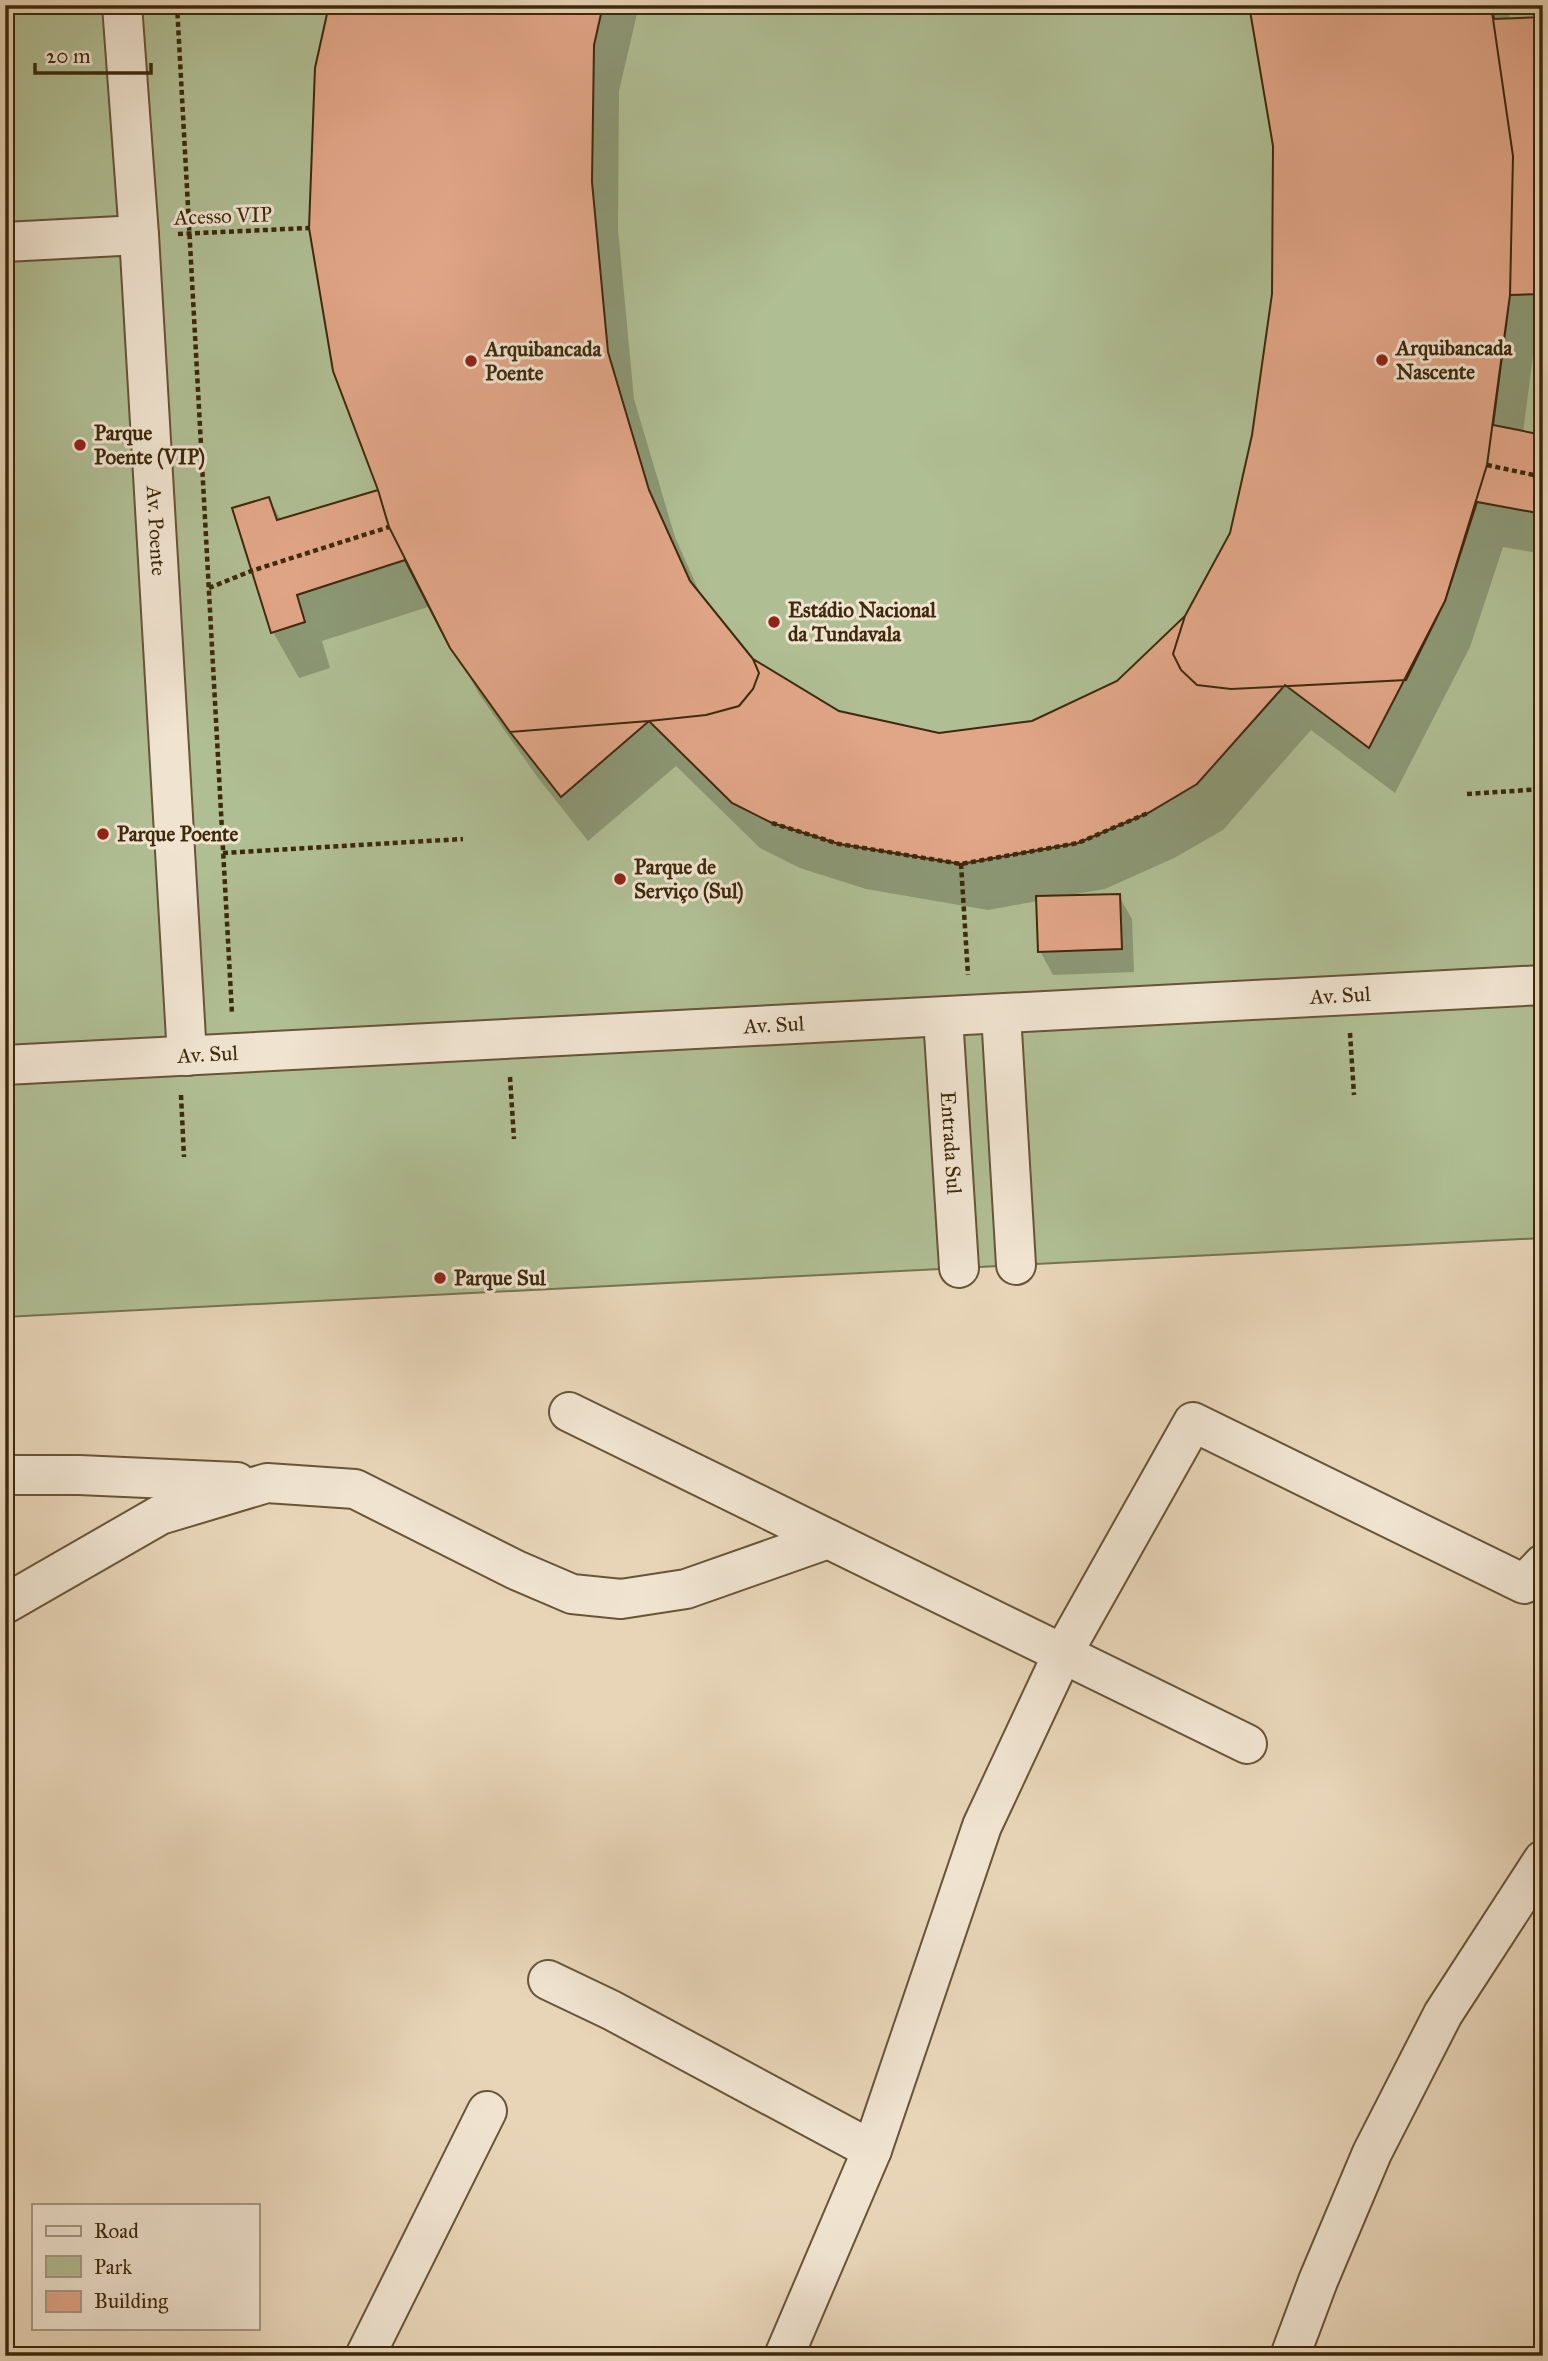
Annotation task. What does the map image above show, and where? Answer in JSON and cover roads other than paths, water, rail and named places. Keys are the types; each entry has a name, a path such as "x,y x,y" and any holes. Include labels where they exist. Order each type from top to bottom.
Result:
{"street":[{"name":"Av. Poente","path":"122,5 139,235 183,1056"},
{"path":"5,242 139,235"},
{"name":"Av. Sul","path":"5,1065 1543,985"},
{"path":"972,1015 1016,1265"},
{"name":"Entrada Sul","path":"959,1268 972,1015"},
{"path":"569,1412 1247,1744"},
{"path":"784,2356 872,2150 982,1826 1063,1653 1193,1422 1524,1584 1543,1564"},
{"path":"5,1475 79,1475 355,1489 516,1570 572,1594 621,1599 687,1589 828,1539"},
{"path":"5,1604 160,1515 267,1483"},
{"path":"1290,2356 1318,2281 1372,2153 1443,2014 1543,1860"},
{"path":"548,1980 611,2010 872,2150"},
{"path":"365,2356 487,2111"}],"place":[{"name":"Arquibancada Nascente","path":"1382,360"},
{"name":"Arquibancada Poente","path":"471,361"},
{"name":"Parque Poente (VIP)","path":"80,445"},
{"name":"Estádio Nacional da Tundavala","path":"774,622"},
{"name":"Parque Poente","path":"103,834"},
{"name":"Parque de Serviço (Sul)","path":"620,879"},
{"name":"Parque Sul","path":"440,1278"}]}
